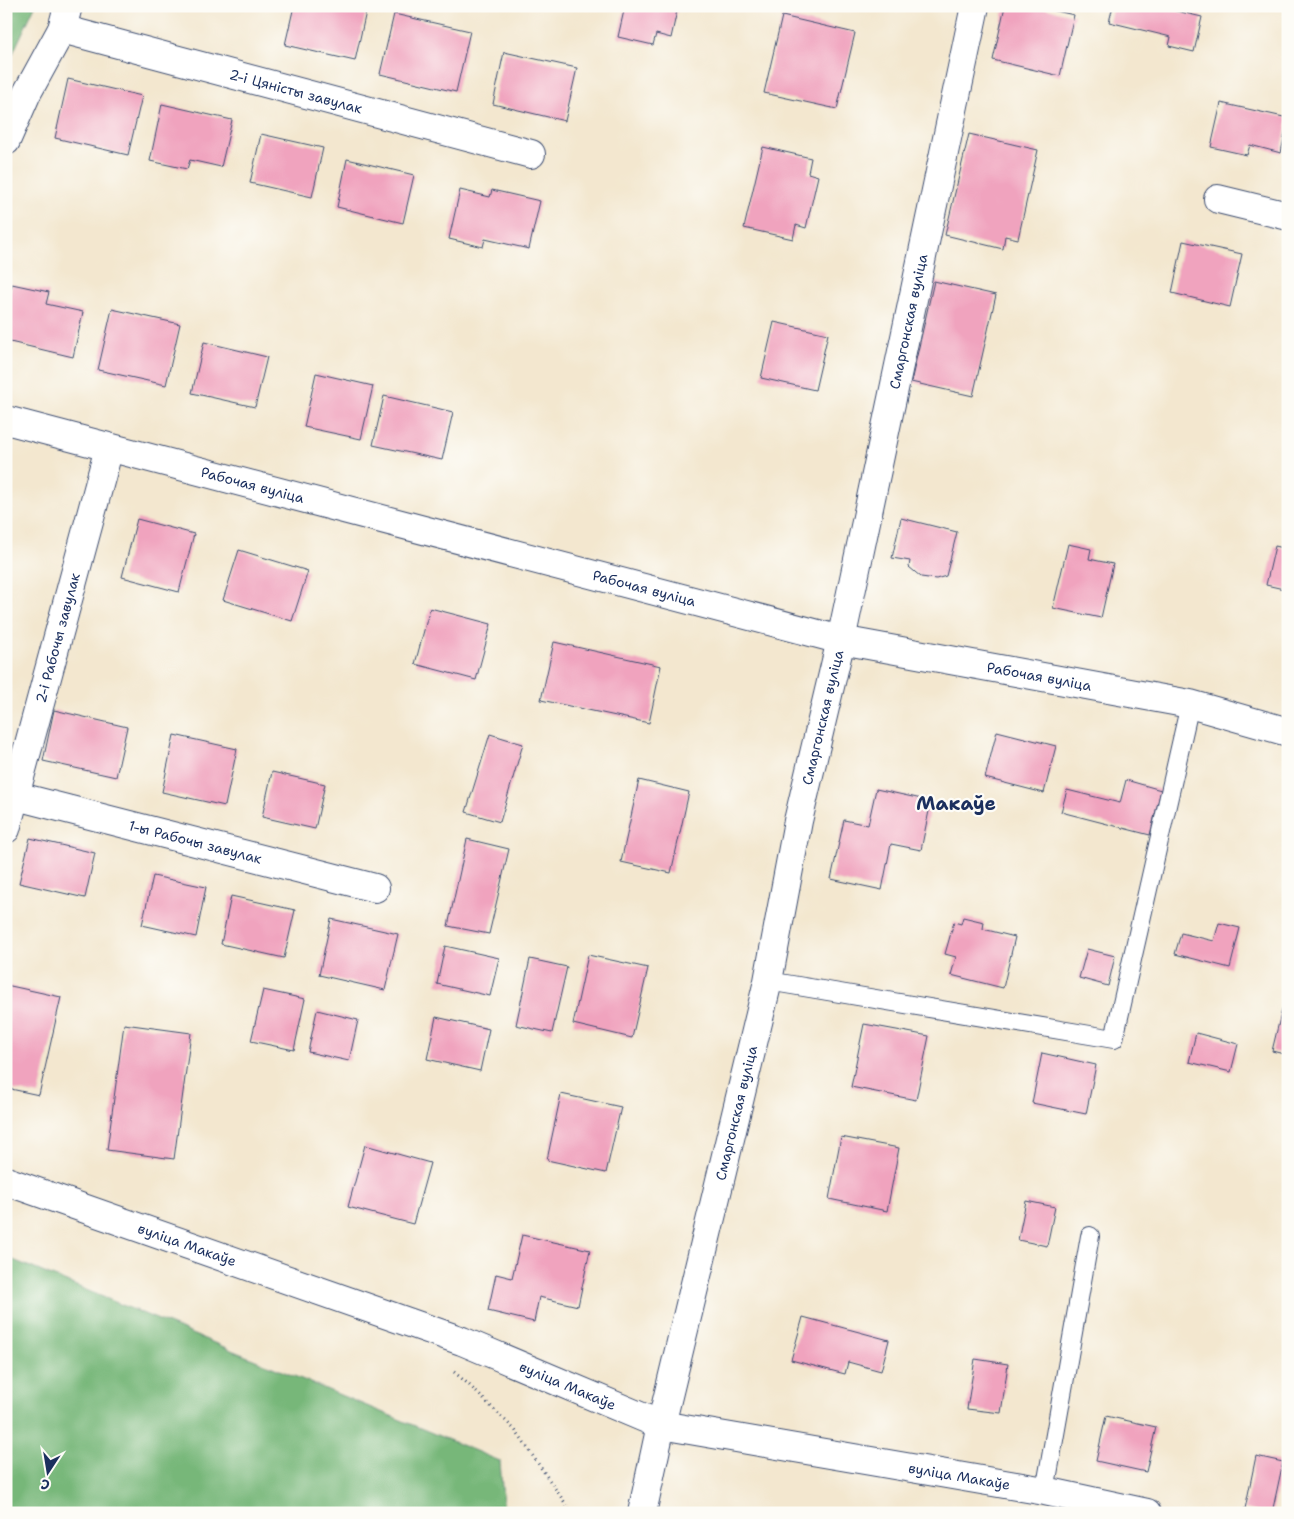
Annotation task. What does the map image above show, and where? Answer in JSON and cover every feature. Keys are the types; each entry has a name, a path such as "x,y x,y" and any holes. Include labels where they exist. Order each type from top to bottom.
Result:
{"street":[{"name":"Смаргонская вуліца","path":"642,1513 661,1425 768,981 798,821 841,640 975,6"},
{"path":"6,141 27,93 65,18"},
{"name":"2-і Цяністы завулак","path":"65,18 530,154"},
{"path":"1218,199 1288,216"},
{"name":"Рабочая вуліца","path":"6,420 841,640 1190,704 1288,732"},
{"name":"2-і Рабочы завулак","path":"6,829 109,448"},
{"name":"1-ы Рабочы завулак","path":"16,796 375,888"},
{"name":"вуліца Макаўе","path":"6,1181 462,1342 661,1425 1045,1491 1147,1513"}],"lane":[{"path":"768,981 1114,1039 1190,704"},
{"path":"1045,1491 1090,1236"}],"path":[{"path":"452,1370 514,1430 572,1513"}],"green space":[{"path":"6,6 35,6 6,68"},
{"path":"6,1257 500,1461 504,1513 6,1513"}],"building":[{"path":"294,6 367,7 355,61 285,45"},
{"path":"625,6 678,6 671,38 656,34 653,45 618,37"},
{"path":"1005,6 1034,6 1074,15 1060,76 993,60"},
{"path":"1113,6 1155,6 1202,17 1194,52 1169,46 1171,37 1109,22"},
{"path":"394,14 470,31 456,92 380,74"},
{"path":"782,16 855,33 837,109 764,93"},
{"path":"504,52 577,68 565,121 493,104"},
{"path":"68,79 142,96 128,155 55,138"},
{"path":"1221,103 1288,118 1281,153 1250,145 1247,155 1211,147"},
{"path":"162,104 232,120 221,167 190,160 187,169 150,161"},
{"path":"261,134 323,148 312,197 250,183"},
{"path":"969,134 1038,150 1018,239 1005,236 1003,249 945,235"},
{"path":"763,147 811,158 808,173 818,176 806,228 796,225 793,239 744,228"},
{"path":"347,159 414,175 403,223 337,207"},
{"path":"460,190 490,197 492,190 540,201 529,249 485,239 483,247 449,239"},
{"path":"1183,241 1242,254 1230,307 1172,293"},
{"path":"934,281 996,295 973,396 911,382"},
{"path":"12,284 49,292 46,304 83,312 73,357 6,341 6,307"},
{"path":"112,309 180,324 166,385 98,370"},
{"path":"774,322 828,334 815,390 761,378"},
{"path":"204,342 267,357 255,407 192,393"},
{"path":"316,373 373,386 361,439 304,427"},
{"path":"384,396 453,412 442,460 373,445"},
{"path":"901,518 957,532 946,576 936,579 921,577 909,567 910,561 892,558"},
{"path":"137,519 194,534 179,592 122,577"},
{"path":"1068,544 1091,549 1089,559 1113,564 1101,618 1053,608"},
{"path":"1275,546 1288,549 1288,590 1266,585"},
{"path":"239,550 308,571 292,621 223,600"},
{"path":"430,608 491,624 476,680 415,664"},
{"path":"554,642 661,666 649,723 541,700"},
{"path":"54,710 127,727 116,777 43,761"},
{"path":"997,731 1056,746 1044,793 985,778"},
{"path":"490,734 523,744 500,822 466,812"},
{"path":"174,735 237,749 225,806 162,792"},
{"path":"272,772 325,784 315,829 262,817"},
{"path":"639,780 689,792 671,873 621,862"},
{"path":"1126,780 1161,790 1150,835 1061,812 1067,790 1120,803"},
{"path":"876,789 931,801 921,850 891,844 882,890 831,879 844,820 868,825"},
{"path":"30,838 95,853 85,898 19,883"},
{"path":"467,839 509,849 489,934 448,926"},
{"path":"153,876 206,887 196,937 142,925"},
{"path":"231,896 295,910 284,958 221,944"},
{"path":"963,917 984,922 983,929 1015,937 1003,988 951,975 956,957 945,954 954,922 961,924"},
{"path":"331,919 398,934 385,990 319,975"},
{"path":"1219,923 1240,928 1230,968 1175,954 1181,933 1214,941"},
{"path":"445,946 499,958 490,996 437,984"},
{"path":"1087,949 1115,956 1108,986 1079,978"},
{"path":"588,955 648,968 632,1038 573,1024"},
{"path":"530,959 567,967 552,1033 516,1025"},
{"path":"6,985 61,997 39,1095 6,1088"},
{"path":"263,990 305,999 294,1050 251,1041"},
{"path":"1286,993 1288,993 1288,1055 1272,1051"},
{"path":"317,1010 358,1020 349,1061 308,1052"},
{"path":"436,1017 489,1029 480,1071 427,1059"},
{"path":"124,1024 191,1033 174,1159 107,1150"},
{"path":"864,1024 929,1036 916,1100 851,1087"},
{"path":"1196,1033 1238,1044 1231,1072 1189,1062"},
{"path":"1042,1053 1096,1065 1086,1114 1032,1103"},
{"path":"561,1094 621,1107 606,1173 547,1160"},
{"path":"841,1137 899,1148 887,1211 829,1199"},
{"path":"365,1145 430,1163 413,1224 348,1207"},
{"path":"1026,1201 1055,1207 1047,1246 1018,1240"},
{"path":"522,1235 590,1250 578,1306 539,1297 534,1322 488,1311 496,1274 512,1278"},
{"path":"803,1317 889,1340 881,1371 848,1362 845,1374 791,1360"},
{"path":"975,1359 1008,1364 1001,1413 967,1409"},
{"path":"1106,1416 1156,1427 1146,1472 1096,1461"},
{"path":"1256,1456 1283,1462 1272,1513 1245,1509"}],"district":[{"name":"Макаўе","path":"956,803"}]}
